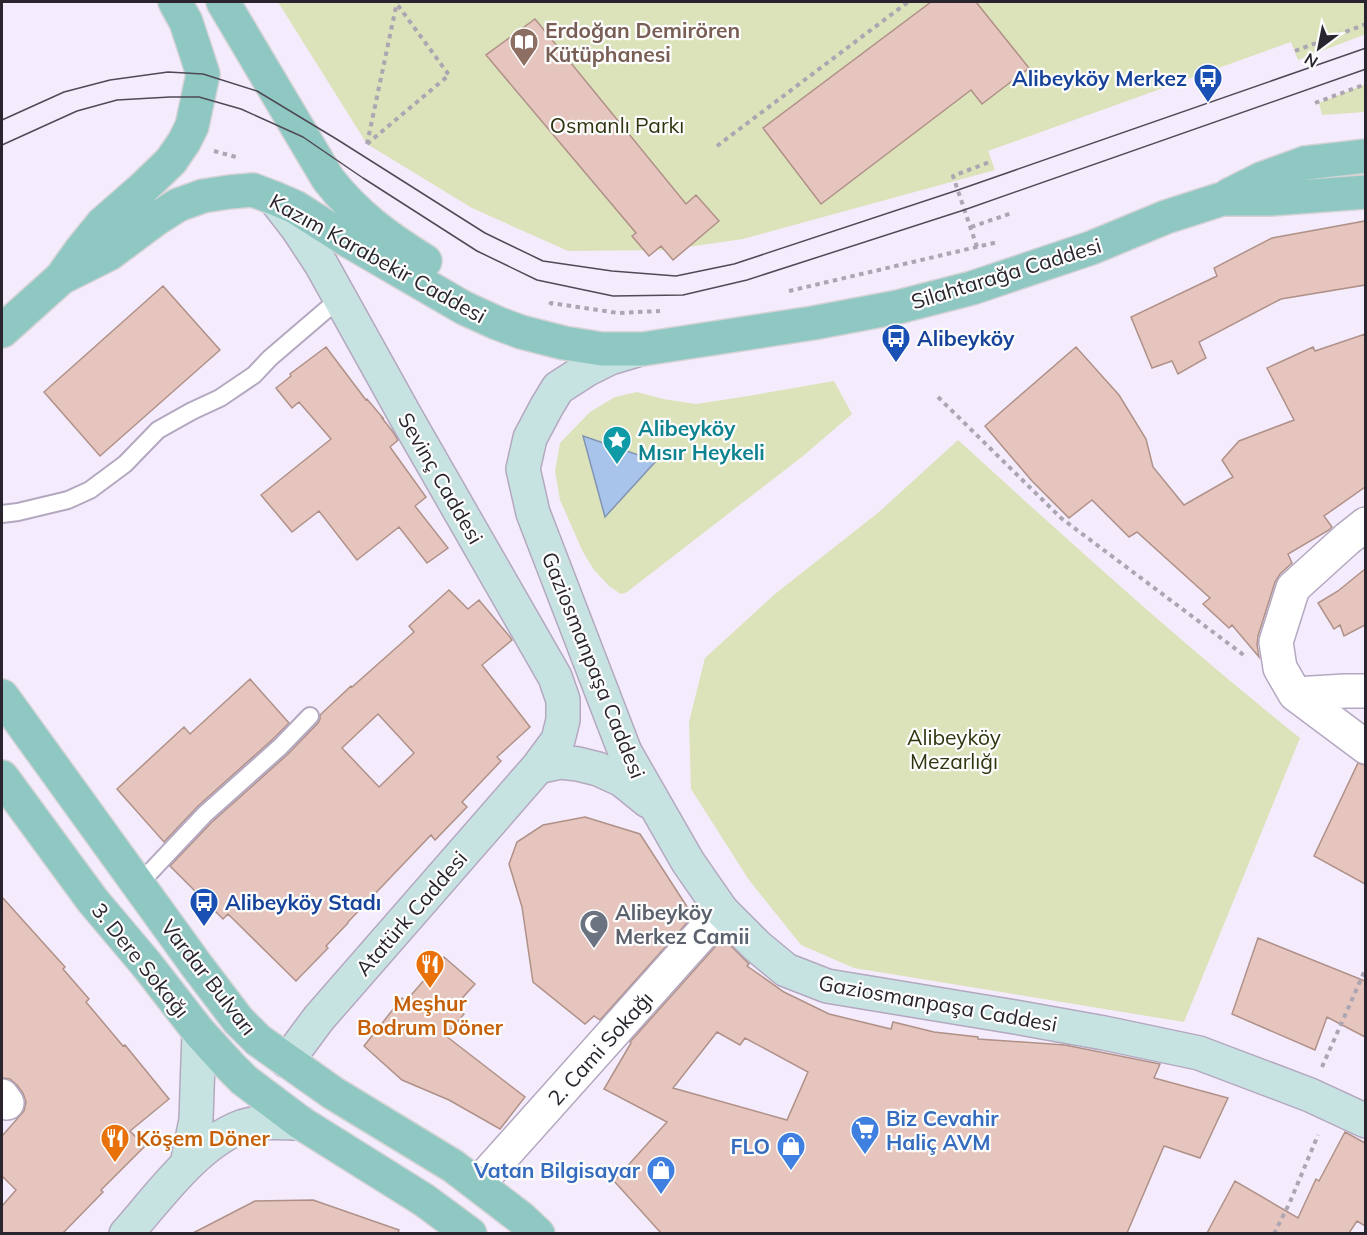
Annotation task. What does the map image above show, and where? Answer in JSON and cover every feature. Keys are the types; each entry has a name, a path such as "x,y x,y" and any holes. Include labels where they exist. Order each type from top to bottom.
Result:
{"main road":[{"path":"2,331 62,278 102,224 171,161 184,142 192,126 202,74 186,22 175,2"},
{"path":"223,2 328,179 340,195 390,239 442,271 524,315 541,337"},
{"path":"1222,199 1261,179 1305,163 1365,156"},
{"name":"Kazım Karabekir Caddesi","path":"62,278 109,254 178,205 203,196 229,192 263,194 295,207 464,308 513,329 602,349 643,349"},
{"name":"Silahtarağa Caddesi","path":"643,349 813,323 898,307 972,288 1091,248 1166,218 1222,199 1271,199 1365,192"},
{"name":"Sevinç Caddesi","path":"263,194 304,238 555,677 563,700 563,720 558,740 538,767"},
{"name":"Gaziosmanpaşa Caddesi","path":"643,349 610,358 558,388 530,438 523,469 533,513 625,752 688,862 722,912 786,970 827,986 1048,1023 1198,1053 1320,1100 1365,1121"},
{"name":"Vardar Bulvarı","path":"2,696 238,1020 258,1040 333,1093 453,1166 538,1233"},
{"path":"538,767 561,762 598,769 622,780 656,807"},
{"name":"Atatürk Caddesi","path":"287,1061 319,1018 538,767"},
{"name":"3. Dere Sokağı","path":"2,777 93,901 199,1032 244,1080 301,1123"},
{"path":"187,1164 196,1120 200,1011 197,966"},
{"path":"287,1061 327,1100 331,1107 340,1147"},
{"path":"126,1233 187,1164 221,1138 241,1127 255,1124 301,1123 424,1200 470,1233"}],"street":[{"path":"1365,524 1293,588 1276,642 1280,668 1295,694 1365,747"},
{"path":"1295,694 1365,692"},
{"name":"2. Cami Sokağı","path":"478,1184 722,912"}],"lane":[{"path":"2,514 68,500 90,490 125,464 158,430 228,393 254,375 270,358 340,298"},
{"path":"138,885 205,814 280,747 310,716"}],"path":[{"path":"717,146 908,2"},
{"path":"397,3 449,75 367,144 394,16 397,3"},
{"path":"1295,51 1365,24"},
{"path":"1315,103 1365,84"},
{"path":"184,142 256,162 263,194"},
{"path":"977,247 953,176 992,161"},
{"path":"971,227 1012,213"},
{"path":"784,292 1004,241"},
{"path":"541,337 551,303 618,313 662,310"},
{"path":"938,397 1061,518 1247,658"},
{"path":"1274,1233 1290,1202 1320,1100 1365,968"}],"green space":[{"name":"Osmanlı Parkı","path":"278,2 1365,2 1366,34 1298,60 1291,42 988,151 995,170 743,239 668,250 568,251 472,208 367,144"},
{"path":"1365,84 1365,112 1322,115 1319,103"},
{"path":"834,381 852,414 803,456 627,592 621,594 610,587 594,570 583,552 560,500 555,471 560,443 590,412 615,397 637,392 696,404"},
{"name":"Alibeyköy Mezarlığı","path":"958,440 1169,629 1300,738 1184,1022 854,968 801,945 749,880 691,789 689,722 705,658 775,594 879,512"}],"water":[{"path":"583,436 656,461 605,517"}],"building":[{"path":"931,2 976,2 1029,68 982,104 971,90 821,204 763,128"},
{"path":"535,19 686,204 696,195 719,221 673,260 661,246 649,256 632,236 636,233 486,55"},
{"path":"1365,221 1365,285 1281,299 1199,342 1206,358 1178,374 1172,361 1152,368 1131,317 1217,276 1214,268 1272,238"},
{"path":"163,286 220,350 100,456 44,392"},
{"path":"1365,334 1365,487 1324,516 1332,527 1329,530 1288,554 1292,563 1275,582 1258,636 1259,657 1232,625 1229,628 1203,604 1210,598 1137,532 1129,537 1092,500 1069,518 1032,481 985,426 1076,347 1119,395 1146,439 1153,467 1184,505 1233,477 1222,460 1239,441 1294,420 1267,368 1313,347 1315,351"},
{"path":"326,347 393,432 398,440 390,447 426,497 415,506 448,548 427,563 399,527 357,560 319,511 292,532 261,495 331,439 299,402 292,408 276,388 291,376 290,374"},
{"path":"1365,569 1365,625 1344,636 1340,625 1334,629 1318,603 1338,591"},
{"path":"449,590 468,609 479,600 512,640 482,665 530,727 497,757 501,761 462,802 467,807 435,840 431,835 348,922 326,946 328,948 296,981 228,914 223,919 170,866 212,822 288,754 318,723 320,715 414,632 409,626","holes":["378,714 414,753 379,787 342,748"]},
{"path":"250,679 289,723 198,806 164,842 117,789 184,727 190,734"},
{"path":"1358,763 1365,765 1365,884 1314,856"},
{"name":"Alibeyköy Merkez Camii","path":"585,817 640,834 693,916 600,1020 594,1016 585,1024 533,982 522,907 509,864 517,842 543,825"},
{"path":"2,897 65,967 63,969 89,999 86,1002 169,1099 130,1131 145,1146 101,1190 103,1192 63,1233 2,1233 2,1206 16,1190 2,1176 2,1136 24,1111 26,1102 17,1085 2,1076"},
{"path":"723,938 749,964 747,966 784,992 829,1014 891,1029 893,1022 934,1032 978,1037 978,1039 1065,1045 1160,1064 1154,1078 1228,1098 1200,1158 1164,1146 1127,1233 661,1233 614,1181 667,1122 604,1089 630,1042","holes":["717,1032 740,1045 745,1038 808,1072 787,1120 673,1088"]},
{"path":"1258,938 1365,981 1365,1037 1327,1017 1315,1050 1232,1014"},
{"path":"444,957 475,984 455,1006 464,1014 446,1036 525,1097 500,1129 449,1100 402,1080 364,1046 402,998 406,1001"},
{"path":"1345,1132 1365,1143 1365,1226 1357,1221 1349,1233 1207,1233 1235,1181 1298,1218 1316,1179 1319,1181"},
{"path":"313,1200 399,1230 398,1233 193,1233 255,1201"}],"tram line":[{"path":"2,120 64,92 110,80 168,72 203,74 257,91 485,233 543,261 612,271 676,276 734,264 958,190 1366,48"},
{"path":"2,145 77,111 117,100 199,97 241,109 303,137 477,251 537,280 613,296 683,295 747,280 964,210 1366,69"}],"place":[{"name":"Erdoğan Demirören Kütüphanesi","path":"524,68"},
{"name":"Alibeyköy Merkez","path":"1208,104"},
{"name":"Alibeyköy","path":"896,364"},
{"name":"Alibeyköy Mısır Heykeli","path":"617,466"},
{"name":"Alibeyköy Stadı","path":"204,928"},
{"name":"Alibeyköy Merkez Camii","path":"594,950"},
{"name":"Meşhur Bodrum Döner","path":"430,990"},
{"name":"Biz Cevahir Haliç AVM","path":"865,1156"},
{"name":"Köşem Döner","path":"115,1164"},
{"name":"FLO","path":"791,1172"},
{"name":"Vatan Bilgisayar","path":"661,1196"}]}
